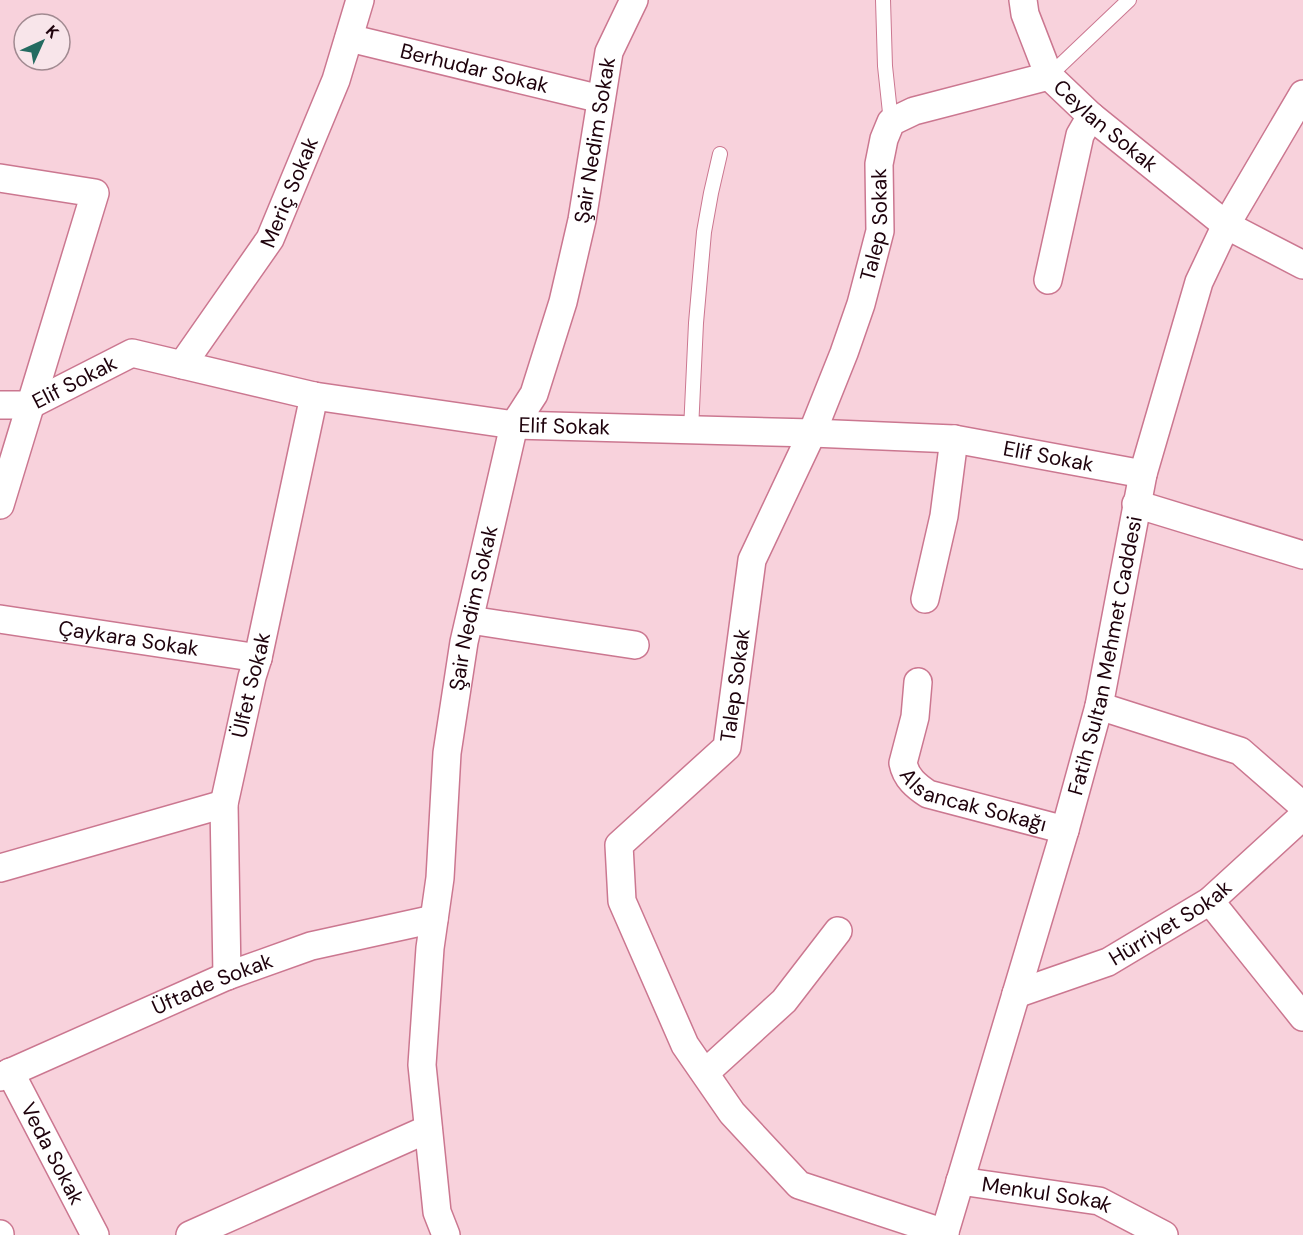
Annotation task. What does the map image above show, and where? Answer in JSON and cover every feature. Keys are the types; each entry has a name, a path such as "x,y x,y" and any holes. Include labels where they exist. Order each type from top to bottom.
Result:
{"street":[{"name":"Meriç Sokak","path":"182,365 270,239 336,80 360,0"},
{"name":"Şair Nedim Sokak","path":"446,1235 437,1212 422,1065 430,948 440,878 447,753 464,642 514,425 534,394 563,302 582,220 609,52 633,0"},
{"name":"Ceylan Sokak","path":"1023,0 1025,14 1049,76 1091,116 1226,225 1303,265"},
{"name":"Berhudar Sokak","path":"349,38 601,99"},
{"path":"891,122 914,111 1049,76"},
{"name":"Fatih Sultan Mehmet Caddesi","path":"944,1234 1065,830 1099,706 1143,474 1199,282 1226,225 1303,94"},
{"path":"1048,280 1080,135 1091,116"},
{"name":"Talep Sokak","path":"891,122 884,139 879,164 880,231 861,304 812,433 752,560 728,747 619,845 622,901 685,1045 732,1113 799,1185 944,1234"},
{"path":"0,178 95,193 0,505"},
{"name":"Elif Sokak","path":"0,405 30,405 132,353 314,396 514,425 954,439 1143,474"},
{"name":"Ülfet Sokak","path":"226,976 224,804 314,396"},
{"path":"925,599 944,516 954,439"},
{"path":"1137,504 1303,555"},
{"name":"Çaykara Sokak","path":"0,619 258,658"},
{"path":"470,620 635,645"},
{"name":"Alsancak Sokağı","path":"918,682 915,717 903,763 904,771 910,780 928,794 1065,830"},
{"path":"1099,706 1240,751 1303,806"},
{"path":"0,868 224,804"},
{"name":"Hürriyet Sokak","path":"1016,994 1108,962 1210,901 1303,816"},
{"path":"1210,901 1303,1017"},
{"name":"Üftade Sokak","path":"5,1075 226,976 311,946 434,919"},
{"path":"705,1073 784,1001 838,931"},
{"name":"Veda Sokak","path":"5,1075 95,1235"},
{"path":"190,1235 429,1129"},
{"name":"Menkul Sokak","path":"960,1181 1099,1202 1164,1235"}],"lane":[{"path":"883,0 885,66 891,122"},
{"path":"1049,76 1129,0"},
{"path":"691,430 696,323 704,232 720,154"}]}
